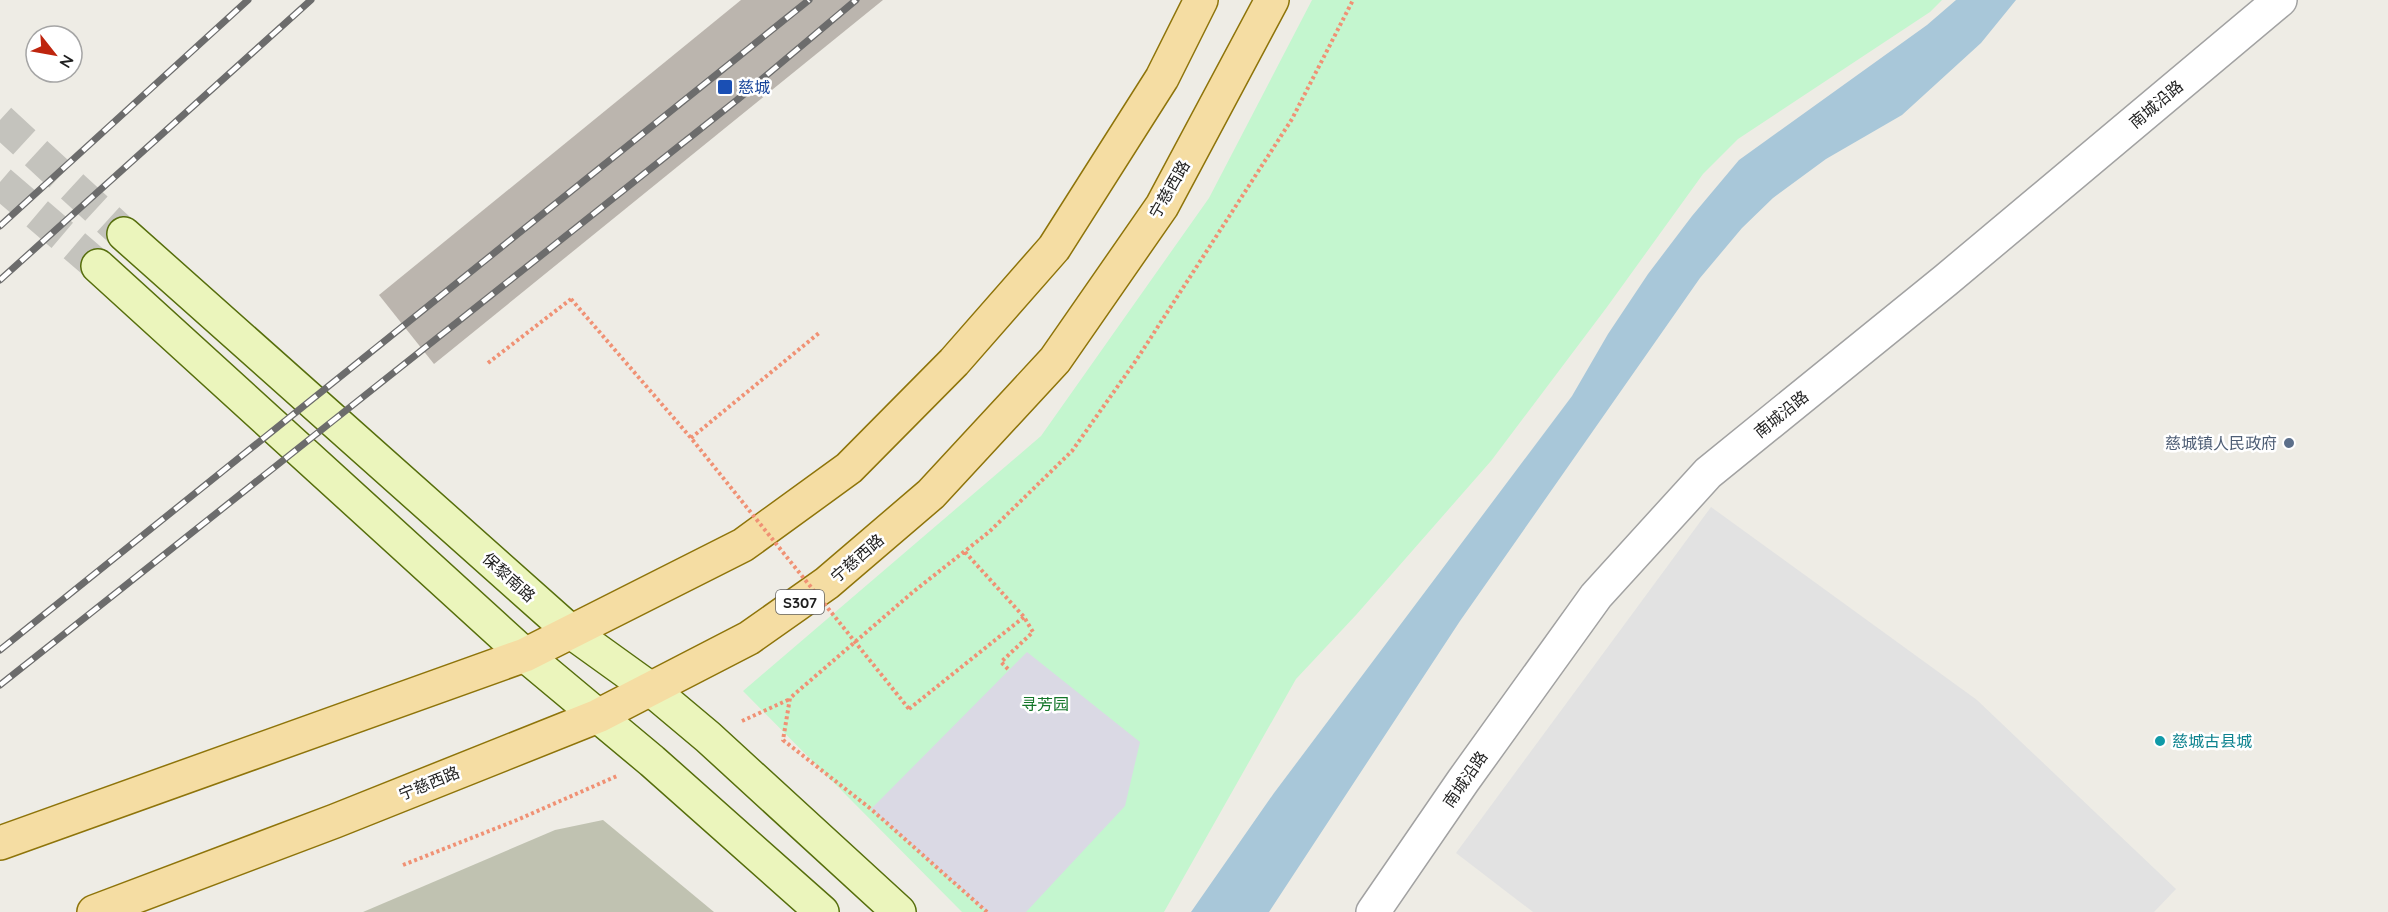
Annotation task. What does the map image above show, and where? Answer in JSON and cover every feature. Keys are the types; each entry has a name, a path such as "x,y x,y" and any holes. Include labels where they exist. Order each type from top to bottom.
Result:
{"main road":[{"path":"0,843 525,655 743,545 849,468 954,362 1054,248 1162,78 1201,0"},
{"name":"宁慈西路","path":"94,912 335,821 598,716 749,638 827,583 931,494 1055,360 1162,206 1272,0"},
{"name":"保黎南路","path":"124,234 570,631 652,690 708,737 899,912"},
{"path":"98,266 525,655 652,761 822,912"}],"street":[{"name":"南城沿路","path":"1373,912 1596,596 1708,473 1946,280 2280,0"}],"path":[{"path":"708,737 790,698 913,592 989,532 1072,451 1118,387 1292,119 1353,0"},
{"path":"488,363 571,299 691,438 909,709 1024,617"},
{"path":"691,438 819,333"},
{"path":"965,552 1024,617 1033,632 1001,662 1009,670"},
{"path":"790,698 783,740 871,809 987,912"},
{"path":"403,865 517,820 652,761"}],"shaded area":[{"path":"1711,507 1977,700 2176,889 2154,912 1533,912 1456,853"},
{"path":"1027,652 1140,742 1125,806 1026,912 987,912 871,809"},
{"path":"603,820 714,912 363,912 555,830"}],"green space":[{"name":"寻芳园","path":"1312,0 1942,0 1930,12 1738,139 1703,174 1607,307 1491,461 1356,615 1296,679 1164,912 962,912 743,691 1041,436 1209,198"}],"water":[{"path":"1956,0 2016,0 1981,43 1902,115 1826,159 1773,198 1742,228 1700,278 1460,621 1269,912 1191,912 1274,793 1572,396 1608,334 1648,274 1692,216 1739,160 1927,25"}],"building":[{"name":"慈城","path":"741,0 883,0 434,364 379,295"}],"tunnel":[{"path":"0,120 124,234"},
{"path":"0,182 98,266"}],"railway":[{"path":"0,226 248,0"},
{"path":"0,280 311,0"},
{"path":"0,650 809,0"},
{"path":"0,685 737,100 856,0"}],"place":[{"name":"慈城","path":"725,87"},
{"name":"慈城镇人民政府","path":"2289,443"},
{"name":"慈城古县城","path":"2160,741"}]}
